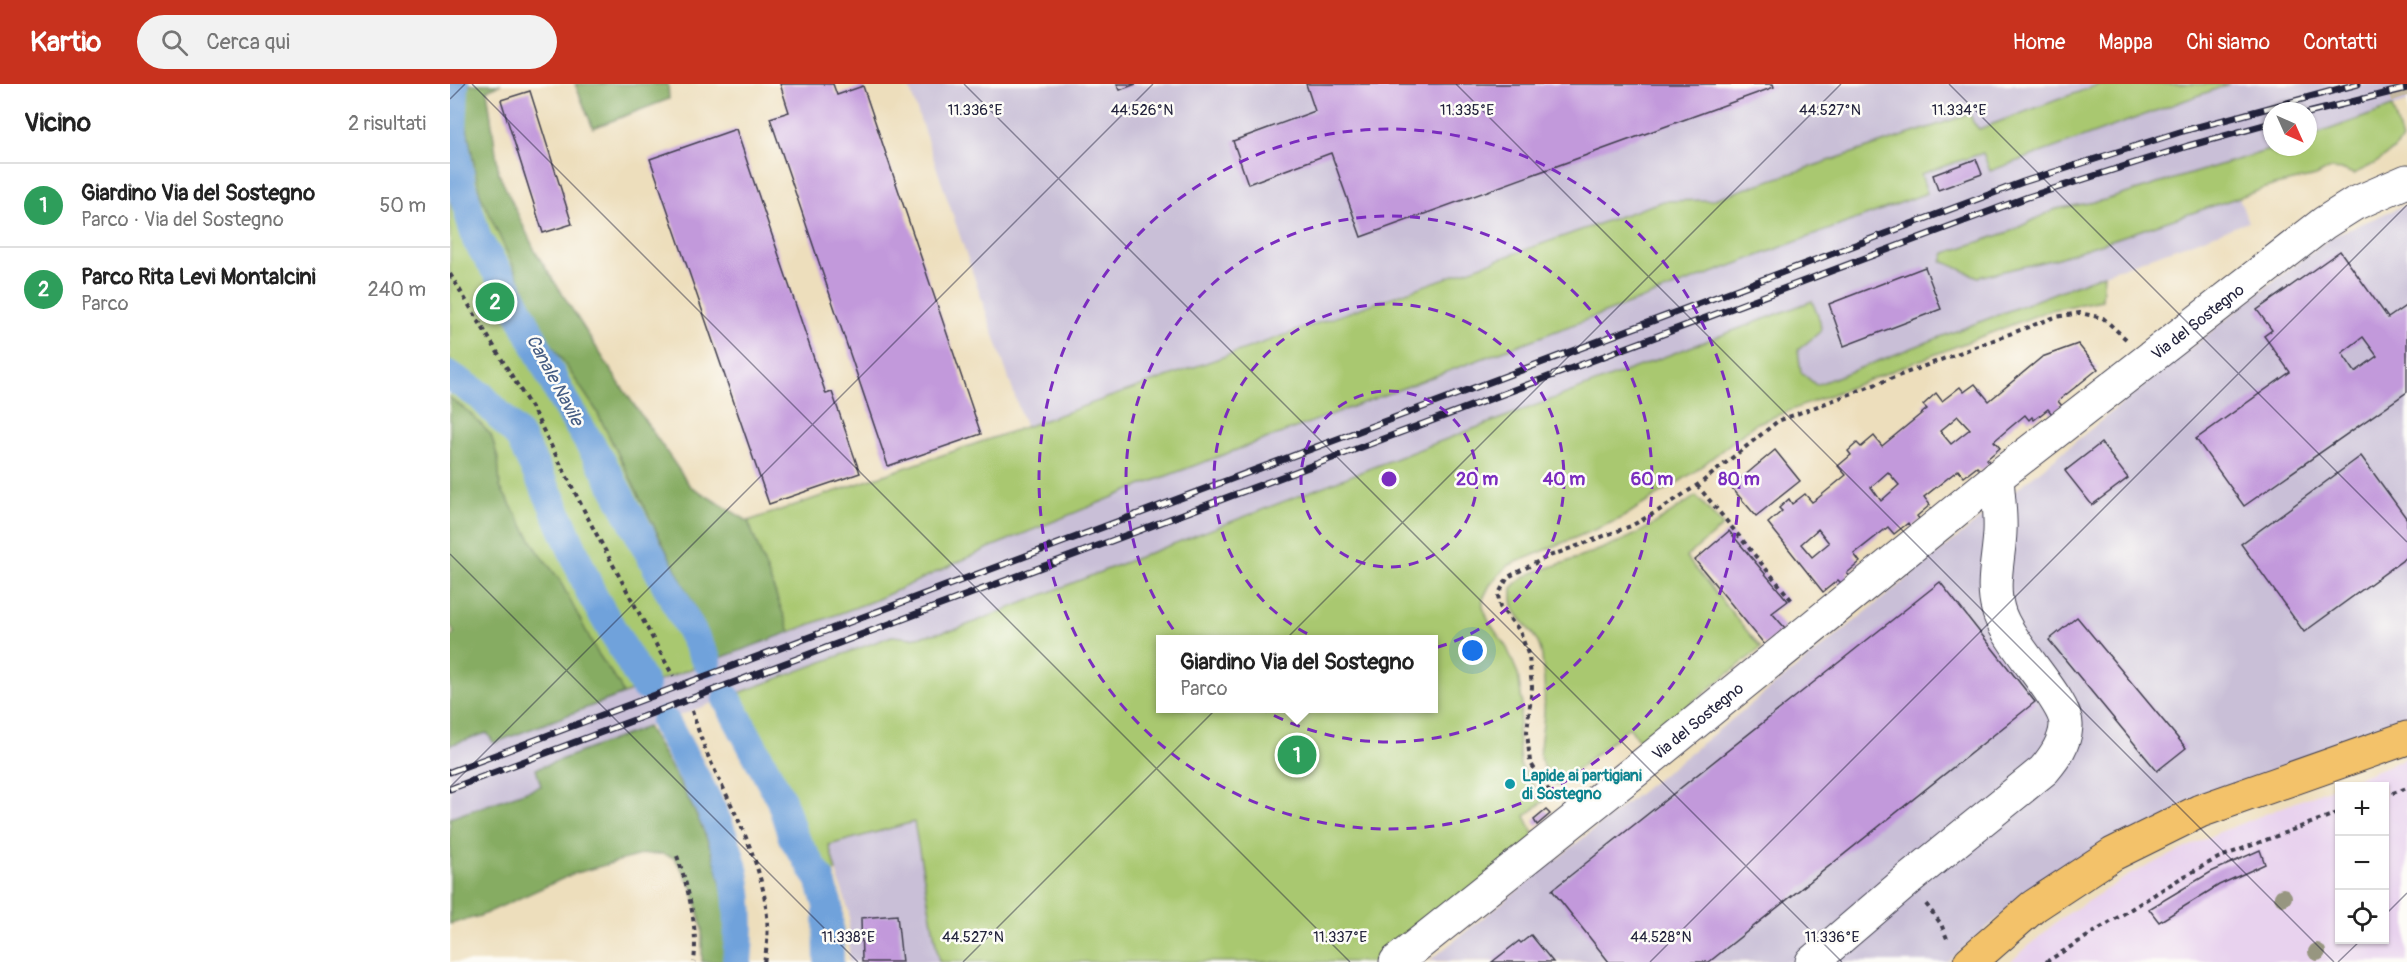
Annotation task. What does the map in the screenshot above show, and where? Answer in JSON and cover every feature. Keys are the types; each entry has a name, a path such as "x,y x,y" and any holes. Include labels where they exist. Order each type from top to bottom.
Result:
{"highway":[{"path":"1960,954 2113,854 2200,811 2407,738"}],"street":[{"name":"Via del Sostegno","path":"1396,962 1998,477 2324,223 2354,204 2407,181"},
{"path":"1812,962 1908,880 2044,770 2058,754 2067,725 2061,707 2010,637 2002,624 1998,609 1996,583 2000,530 1998,477"}],"path":[{"path":"450,274 535,414 673,676"},
{"path":"1560,807 1537,777 1530,762 1527,732 1532,687 1529,657 1520,631 1500,607 1498,595 1508,577 1524,567 1630,526 1697,486 1778,421 2055,317 2080,313 2103,318 2130,342"},
{"path":"1697,486 1799,609"},
{"path":"692,711 709,756 750,848 764,892 767,923 765,962"},
{"path":"2389,795 2407,788"},
{"path":"2046,962 2181,878 2218,858 2335,814"},
{"path":"677,856 690,905 694,935 694,962"},
{"path":"1908,880 1960,954"}],"shaded area":[{"path":"908,84 2407,84 2407,103 2392,107 2402,140 2392,152 2370,167 2353,174 2344,170 2329,169 2316,176 2275,185 2239,197 2248,222 2104,274 1173,635 1156,635 1156,640 803,669 537,769 548,805 450,844 450,653 524,731 789,632 748,521 1025,426"},
{"path":"2407,204 2407,720 2209,796 2023,897 1947,962 1429,961 1834,638 2262,290 2333,236"},
{"path":"2407,758 2407,962 2010,962 2061,918 2129,875 2217,833 2335,786 2335,944 2389,944 2389,782 2346,782"},
{"path":"914,822 939,962 849,962 849,912 828,845"}],"green space":[{"path":"450,84 468,84 465,118 596,410 720,658 524,731 450,565"},
{"path":"468,84 501,84 487,90 499,174 536,253 619,383 690,486 748,521 790,632 720,658 596,410 545,335 480,194 465,118"},
{"path":"575,84 668,84 669,99 593,128"},
{"path":"2100,84 2230,84 1990,171 1983,153 1921,174 1927,193 1145,484 991,547 878,599 790,632 748,521 1025,427 1663,201 1711,200 1970,114 1979,129"},
{"path":"2392,107 2402,140 2380,160 2353,174 2344,170 2329,169 2316,176 2275,185 2055,259 1978,277 1942,261 1945,253 2009,232 2056,209 2105,200 2263,152 2263,156 2317,156 2317,134"},
{"path":"2104,274 2102,300 2050,310 1755,424 1693,473 1620,519 1507,566 1490,585 1483,599 1483,607 1489,622 1507,648 1518,674 1522,702 1518,731 1520,765 1544,801 1525,816 1536,839 1378,962 939,962 914,822 829,845 836,871 826,874 800,831 794,798 739,693 892,636 912,638 957,629 1436,443 1812,301 1820,321 1821,331 1798,350 1801,372 1816,385"},
{"path":"450,398 470,413 491,435 498,458 500,487 538,551 559,579 597,652 619,684 623,694 494,743 487,733 450,745 450,638 454,633 450,624"},
{"path":"1696,496 1723,526 1686,557 1761,648 1641,743 1629,727 1557,786 1544,767 1540,751 1544,713 1541,650 1514,608 1512,588 1525,577 1641,532"},
{"path":"647,727 694,810 717,867 724,897 727,929 726,962 702,962 702,928 693,889 675,858 663,854 644,854 573,874 480,916 450,924 450,818 541,786 536,769"}],"building":[{"path":"780,84 833,84 837,95 863,86 981,434 888,466 770,118 789,112"},
{"path":"1117,84 1136,84 1120,90"},
{"path":"1306,84 1773,84 1774,87 1361,237 1331,153 1248,184 1233,141 1315,111"},
{"path":"530,91 572,224 543,233 501,100"},
{"path":"736,129 826,394 832,392 860,473 769,504 650,159"},
{"path":"1976,159 1982,174 1938,190 1933,175"},
{"path":"2340,251 2388,318 2407,305 2407,392 2244,506 2196,439 2290,372 2264,336 2272,330 2257,310","holes":["2363,337 2377,356 2355,372 2342,353"]},
{"path":"1925,267 1941,309 1844,346 1829,304"},
{"path":"2078,344 2098,369 2058,401 2062,406 2052,414 2048,409 2034,420 2032,417 2029,420 2025,415 1994,441 2000,448 1987,459 1990,463 1981,471 1977,467 1964,477 1958,470 1924,497 1930,505 1917,516 1920,520 1911,528 1908,523 1894,534 1888,527 1854,554 1860,562 1847,573 1850,577 1842,584 1838,580 1823,592 1768,523 1782,511 1779,508 1789,499 1792,504 1805,494 1812,502 1818,498 1846,475 1838,466 1851,455 1848,451 1857,443 1861,447 1874,436 1882,446 1927,409 1923,405 1936,393 1942,401 1960,387 1964,392 1975,384 1989,401 2042,357","holes":["1958,416 1970,429 1951,444 1940,431","1888,472 1899,485 1881,501 1871,487","1818,529 1829,543 1812,557 1801,544"]},
{"path":"2101,443 2128,478 2092,505 2065,471"},
{"path":"1775,450 1800,481 1756,516 1731,487"},
{"path":"2361,456 2407,519 2407,557 2304,632 2241,544"},
{"path":"1729,531 1788,601 1772,613 1785,628 1765,645 1695,560"},
{"path":"1940,582 2035,702 1709,962 1609,962 1552,890"},
{"path":"2077,617 2186,748 2157,771 2049,640"},
{"path":"1546,810 1550,814 1537,825 1534,820"},
{"path":"2260,850 2265,864 2219,885 2159,922 2149,909 2211,872"},
{"path":"897,915 902,962 862,962 861,918"},
{"path":"1531,935 1553,962 1492,962 1519,941 1521,943"}],"waterway":[{"name":"Canale Navile","path":"454,84 452,131 461,185 477,240 508,289 563,400 603,465 707,661"},
{"name":"Canale Navile","path":"450,376 481,396 519,436 552,502 592,595 644,685"},
{"name":"Canale Navile","path":"727,699 781,800 793,837 820,879 828,906 829,962"},
{"name":"Canale Navile","path":"665,722 711,810 732,865 739,913 737,962"}],"tunnel":[{"path":"2403,84 2407,96"}],"railway":[{"path":"450,772 2023,182 2183,131 2358,84"},
{"path":"2317,111 2407,88"},
{"path":"450,789 2028,197 2188,146 2263,125"}],"place":[{"name":"Parco Rita Levi Montalcini","path":"495,302"},
{"name":"Giardino Via del Sostegno","path":"1297,755"},
{"name":"Lapide ai partigiani di Sostegno","path":"1510,784"}]}
